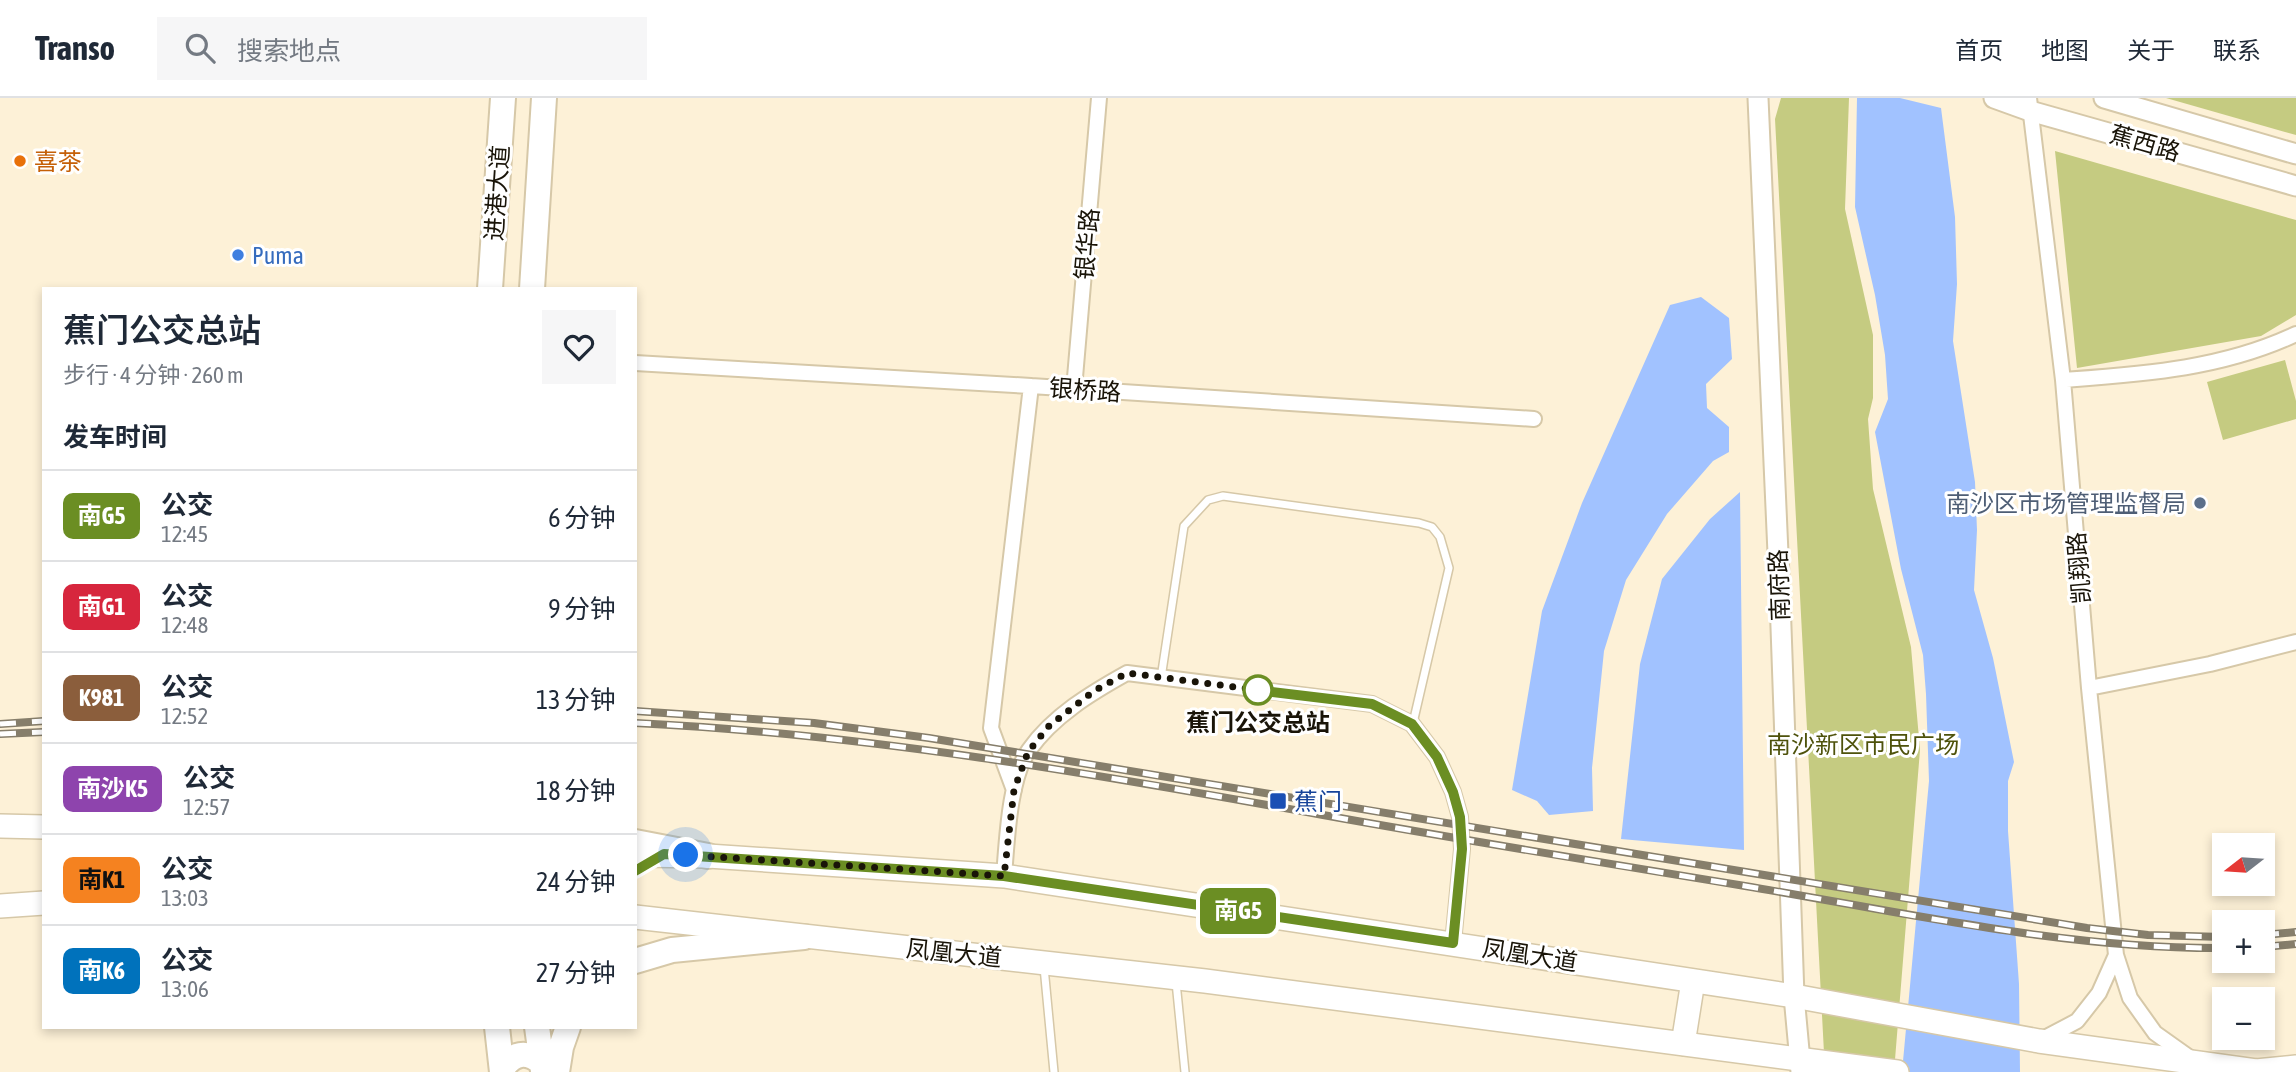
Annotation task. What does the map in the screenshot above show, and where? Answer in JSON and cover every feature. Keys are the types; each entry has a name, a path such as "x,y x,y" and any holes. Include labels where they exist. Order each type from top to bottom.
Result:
{"highway":[{"name":"进港大道","path":"490,287 503,98"},
{"name":"进港大道","path":"532,287 544,98"},
{"path":"637,842 708,856"},
{"path":"637,960 672,950 804,937"},
{"path":"497,1029 502,1071"},
{"path":"537,1029 547,1069"},
{"path":"547,1069 561,1047 567,1029"},
{"path":"502,1071 508,1060 516,1055 533,1056 547,1069"}],"main road":[{"path":"0,826 42,827"},
{"path":"637,870 664,854"},
{"name":"凤凰大道","path":"637,855 708,856 1004,876 1794,996 2039,1041 2256,1071 2296,1067"},
{"path":"637,901 674,920"},
{"path":"0,906 42,903"},
{"name":"凤凰大道","path":"637,917 1176,978 1683,1044 1801,1065 1891,1071"},
{"path":"1683,1044 1693,981"}],"street":[{"name":"银华路","path":"1074,389 1099,98"},
{"name":"南府路","path":"1758,98 1794,996 1801,1065"},
{"name":"蕉西路","path":"1994,98 2030,104 2296,186"},
{"name":"蕉西路","path":"2104,98 2296,153"},
{"name":"凯翔路","path":"2030,104 2063,380 2089,688 2116,955 2130,998 2155,1032 2197,1063"},
{"path":"2063,380 2183,369 2232,358 2296,334"},
{"name":"银桥路","path":"637,363 1534,419"},
{"path":"1014,790 991,728 1031,386"},
{"path":"2089,688 2210,664 2296,642"},
{"path":"1004,876 1014,790 1028,752 1049,726 1094,691 1127,673 1372,704 1412,724 1437,757 1453,792 1460,817 1462,849 1453,943"},
{"path":"2039,1041 2077,1021 2099,993 2116,955"}],"lane":[{"path":"1161,678 1184,526 1208,499 1223,496 1419,523 1432,527 1440,537 1449,568 1412,724"},
{"path":"1044,963 1054,1072"},
{"path":"1176,978 1185,1072"}],"green space":[{"name":"南沙新区市民广场","path":"1781,98 1849,98 1845,209 1873,335 1873,398 1868,419 1873,489 1911,647 1920,750 1894,1072 1825,1072 1775,119"},
{"path":"2166,98 2296,98 2296,135 2285,132"},
{"path":"2055,151 2296,220 2296,315 2261,336 2077,368"},
{"path":"2285,360 2296,401 2296,419 2223,440 2207,382"}],"water":[{"path":"1857,98 1900,98 1941,108 1955,217 1957,284 1953,341 1975,482 1977,530 1974,590 1993,658 2014,762 2008,781 2008,831 2019,984 2020,1072 1902,1072 1929,781 1926,694 1923,655 1901,569 1875,432 1888,399 1885,355 1875,295 1855,207"},
{"path":"1701,297 1729,318 1732,359 1706,384 1707,408 1729,427 1729,452 1713,461 1667,514 1626,580 1604,651 1592,768 1593,811 1549,815 1537,801 1512,790 1542,611 1582,503 1670,305"},
{"path":"1740,492 1744,850 1621,839 1640,664 1662,579 1710,519"}],"railway":[{"path":"637,711 814,723 929,738 2087,928 2148,935 2212,937"},
{"path":"0,724 42,721"},
{"path":"637,723 808,736 980,758 1983,927 2103,942 2212,948"},
{"path":"0,734 42,732"},
{"path":"2275,934 2296,932"},
{"path":"2275,946 2296,944"}],"bus line":[{"name":"南G5","path":"637,870 664,854 1004,876 1453,943 1462,849 1460,817 1453,792 1437,757 1412,724 1372,704 1256,690"}],"place":[{"name":"喜茶","path":"20,161"},
{"name":"Puma","path":"238,255"},
{"name":"南沙区市场管理监督局","path":"2200,503"},
{"name":"蕉门公交总站","path":"1258,690"},
{"name":"蕉门","path":"1278,801"}],"route":[{"path":"686,855 1004,876 1014,790 1028,752 1049,726 1094,691 1127,673 1258,690"}]}
